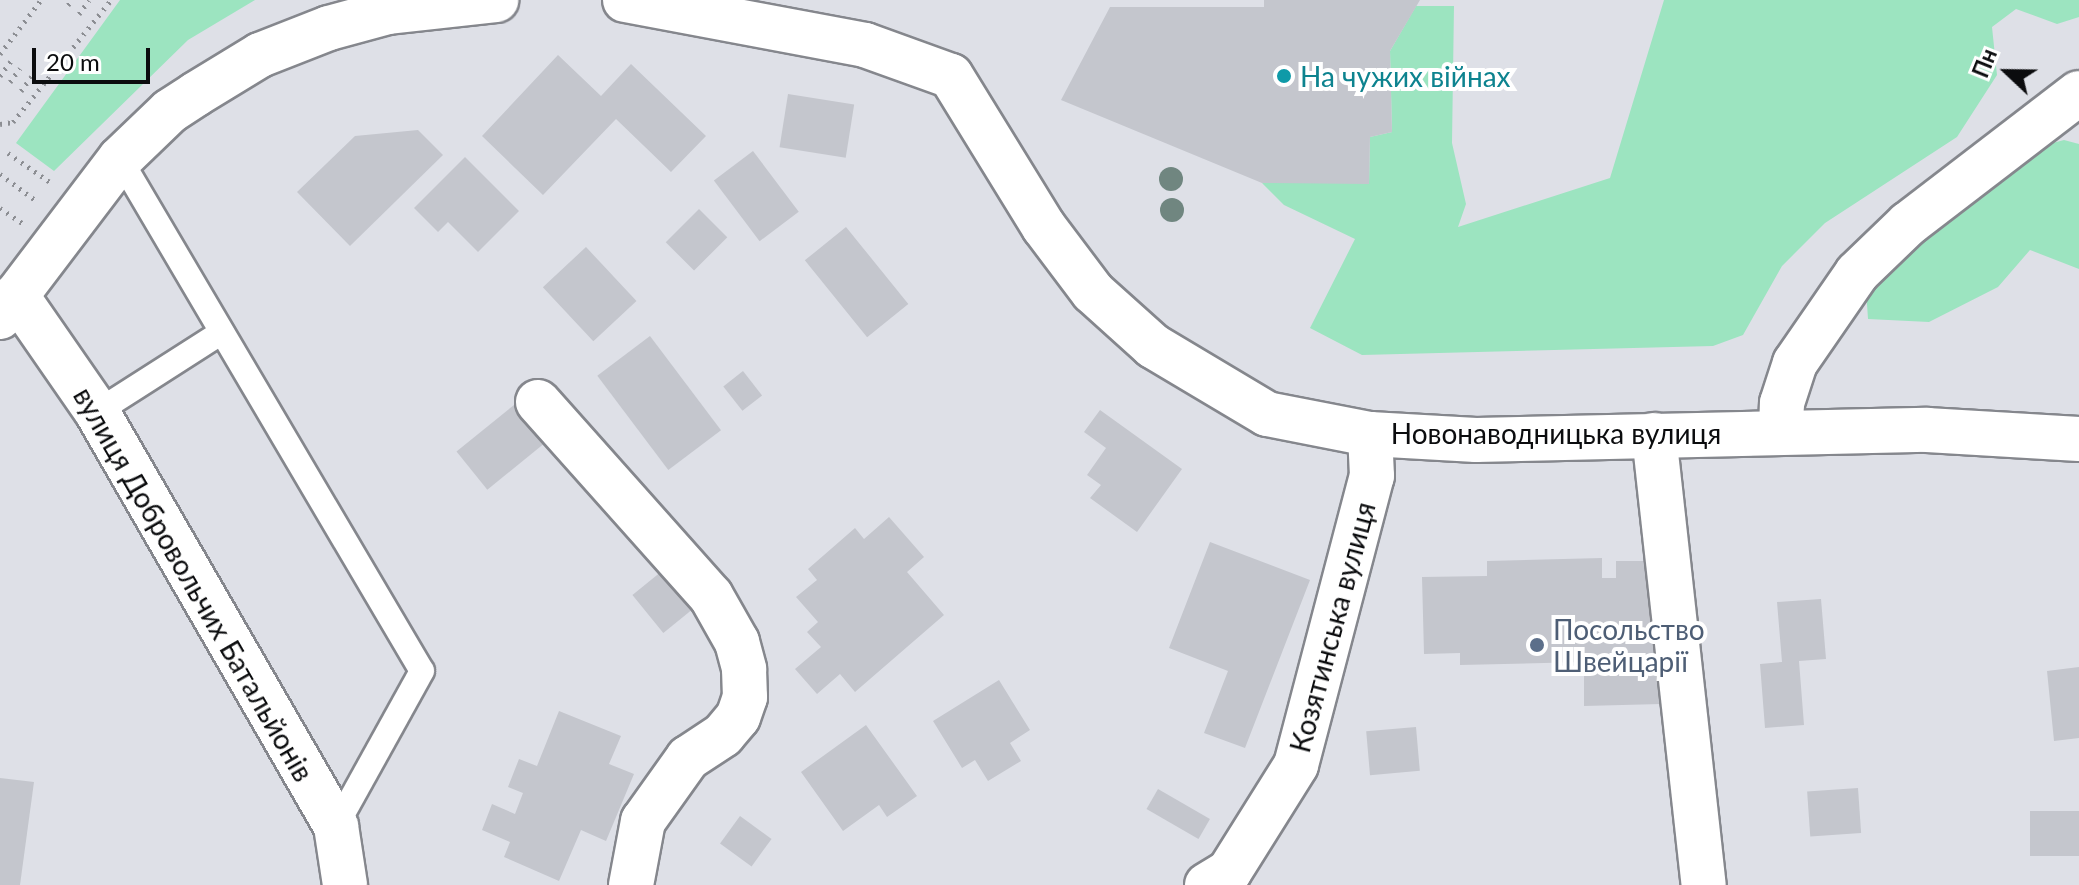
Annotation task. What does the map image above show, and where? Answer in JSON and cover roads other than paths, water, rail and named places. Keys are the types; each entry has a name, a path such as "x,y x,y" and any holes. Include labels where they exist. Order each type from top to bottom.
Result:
{"street":[{"path":"8,306 120,159 170,111 260,55 388,12 496,0"},
{"name":"Новонаводницька вулиця","path":"625,0 865,45 951,76 1044,227 1093,292 1153,346 1267,414 1370,434 1476,440 1781,430 2009,432 2079,439"},
{"path":"1781,430 1782,403 1795,363 1857,273 1908,224 2079,93"},
{"name":"вулиця Добровольчих Батальйонів","path":"8,306 97,412 336,826 345,885"},
{"path":"538,402 711,596 737,642 744,669 745,697 738,717 723,735 688,758 643,821 631,885"},
{"name":"Козятинська вулиця","path":"1207,885 1229,872 1296,765 1372,476 1370,434"},
{"path":"1654,435 1704,885"}],"lane":[{"path":"120,159 422,671 336,826"},
{"path":"97,412 222,332"}],"place":[{"name":"На чужих війнах","path":"1284,76"},
{"name":"Посольство Швейцарії","path":"1537,645"}]}
